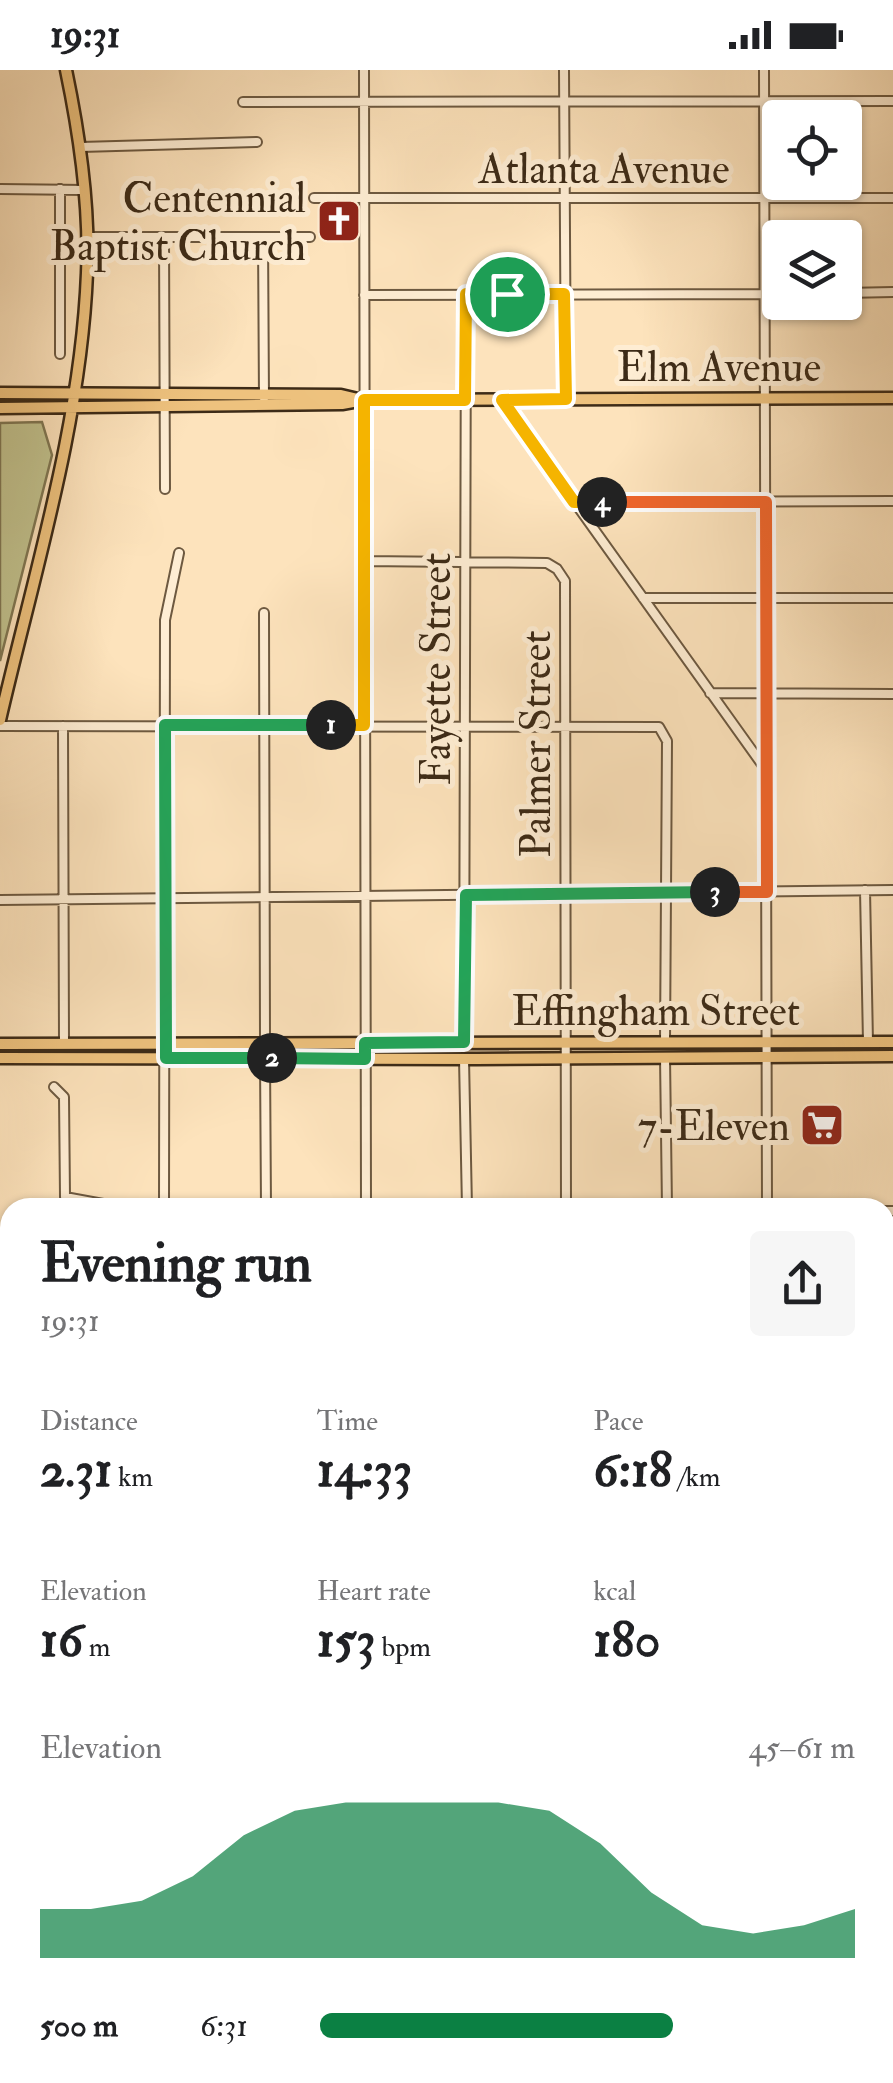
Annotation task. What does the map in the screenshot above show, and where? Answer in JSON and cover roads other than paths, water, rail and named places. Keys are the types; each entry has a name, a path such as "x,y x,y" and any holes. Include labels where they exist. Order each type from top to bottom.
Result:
{"main road":[{"path":"0,723 71,409 85,310 85,190 66,70"},
{"name":"Elm Avenue","path":"0,394 164,393 264,400"},
{"name":"Elm Avenue","path":"0,408 164,408 341,395 364,400 893,398"},
{"path":"0,1035 25,1044"},
{"name":"Effingham Street","path":"0,1044 893,1042"},
{"name":"Effingham Street","path":"0,1061 893,1056"}],"street":[{"path":"364,70 366,1198"},
{"path":"564,70 566,399"},
{"path":"764,70 764,100"},
{"path":"862,101 893,101"},
{"path":"243,102 762,102"},
{"path":"80,147 258,142"},
{"path":"0,189 85,190"},
{"path":"60,190 60,354"},
{"name":"Atlanta Avenue","path":"314,198 762,198"},
{"name":"Atlanta Avenue","path":"862,198 893,198"},
{"path":"88,237 310,237"},
{"path":"164,238 165,489"},
{"path":"263,238 264,400"},
{"path":"862,293 893,292"},
{"name":"Fayette Street","path":"464,1042 466,294"},
{"path":"364,295 762,294"},
{"path":"766,320 767,1198"},
{"path":"502,400 766,770"},
{"path":"574,502 893,501"},
{"path":"164,1198 166,613 178,554"},
{"path":"364,561 465,562"},
{"name":"Palmer Street","path":"465,562 546,564 558,569 564,581 566,1198"},
{"path":"642,598 893,598"},
{"path":"264,614 265,1042"},
{"path":"710,693 893,694"},
{"path":"0,723 659,727 667,741 665,1042"},
{"path":"63,726 64,1042"},
{"path":"865,890 868,1042"},
{"path":"0,900 893,890"},
{"path":"665,1057 667,1198"},
{"path":"265,1058 266,1198"},
{"path":"464,1059 467,1198"},
{"path":"54,1087 64,1097 65,1197 70,1198"}],"place":[{"name":"Centennial Baptist Church","path":"339,221"},
{"name":"7-Eleven","path":"822,1125"}]}
